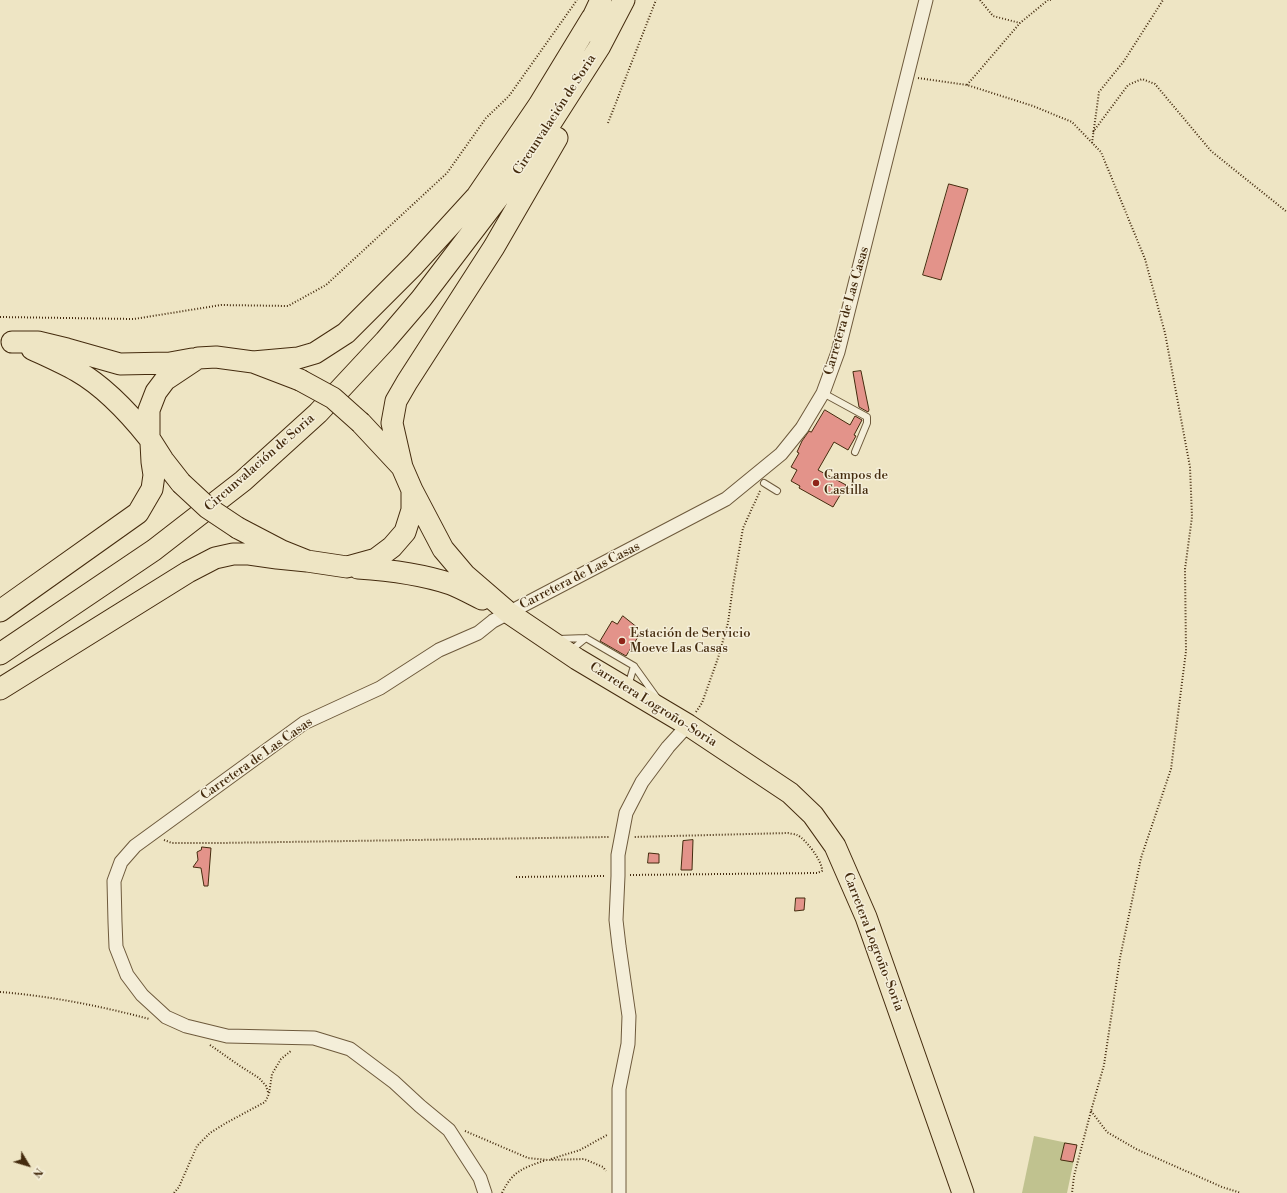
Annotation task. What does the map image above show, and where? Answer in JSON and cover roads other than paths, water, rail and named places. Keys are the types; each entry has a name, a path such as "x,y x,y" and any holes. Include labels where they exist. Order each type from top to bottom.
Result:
{"highway":[{"name":"Circunvalación de Soria","path":"0,654 154,550 244,481 318,413 385,341 421,299 527,160 600,46 624,0"},
{"name":"Circunvalación de Soria","path":"477,225 518,159 568,72 597,9"},
{"path":"252,362 298,358 315,353 346,333 414,265 477,196 539,105 597,9"},
{"path":"402,467 392,423 396,401 494,247 555,143 581,93 600,46"},
{"path":"6,342 38,342 120,364 170,363 198,358 216,357 252,362 300,380 333,398 361,423 402,467"},
{"path":"6,342 33,350 77,371 100,387 124,408 150,440 181,483 208,508 238,528 282,551 307,561"},
{"path":"0,611 138,513 152,489 154,475 150,440 149,410 156,392 165,380 198,358"},
{"name":"Carretera Logroño-Soria","path":"402,467 412,490 443,549 465,575 509,613 568,653 688,725 790,793 813,815 835,846 866,917 963,1193"},
{"path":"347,567 376,559 392,547 405,532 412,510 412,490"},
{"path":"0,689 188,572 215,558 233,554 249,554 307,561"},
{"name":"Carretera Logroño-Soria","path":"307,561 347,567 383,570 418,576 451,585 509,613"}],"street":[{"name":"Carretera de Las Casas","path":"485,1193 480,1178 449,1130 394,1082 350,1048 314,1038 227,1036 186,1026 166,1017 142,995 127,975 116,947 114,881 121,862 135,846 304,723 380,688 439,650 478,633 493,621 726,499 782,454 802,428 823,393 838,352 926,0"},
{"path":"619,1189 619,1089 628,1044 629,1016 616,920 618,855 626,814 642,782 668,747 688,725"}],"lane":[{"path":"823,393 867,418 867,423 855,452"},
{"path":"764,483 777,491"},
{"path":"568,653 586,638"},
{"path":"548,639 586,638 634,666 668,714"},
{"path":"628,689 634,666"}],"place":[{"name":"Campos de Castilla","path":"816,483"},
{"name":"Estación de Servicio Moeve Las Casas","path":"622,641"}]}
